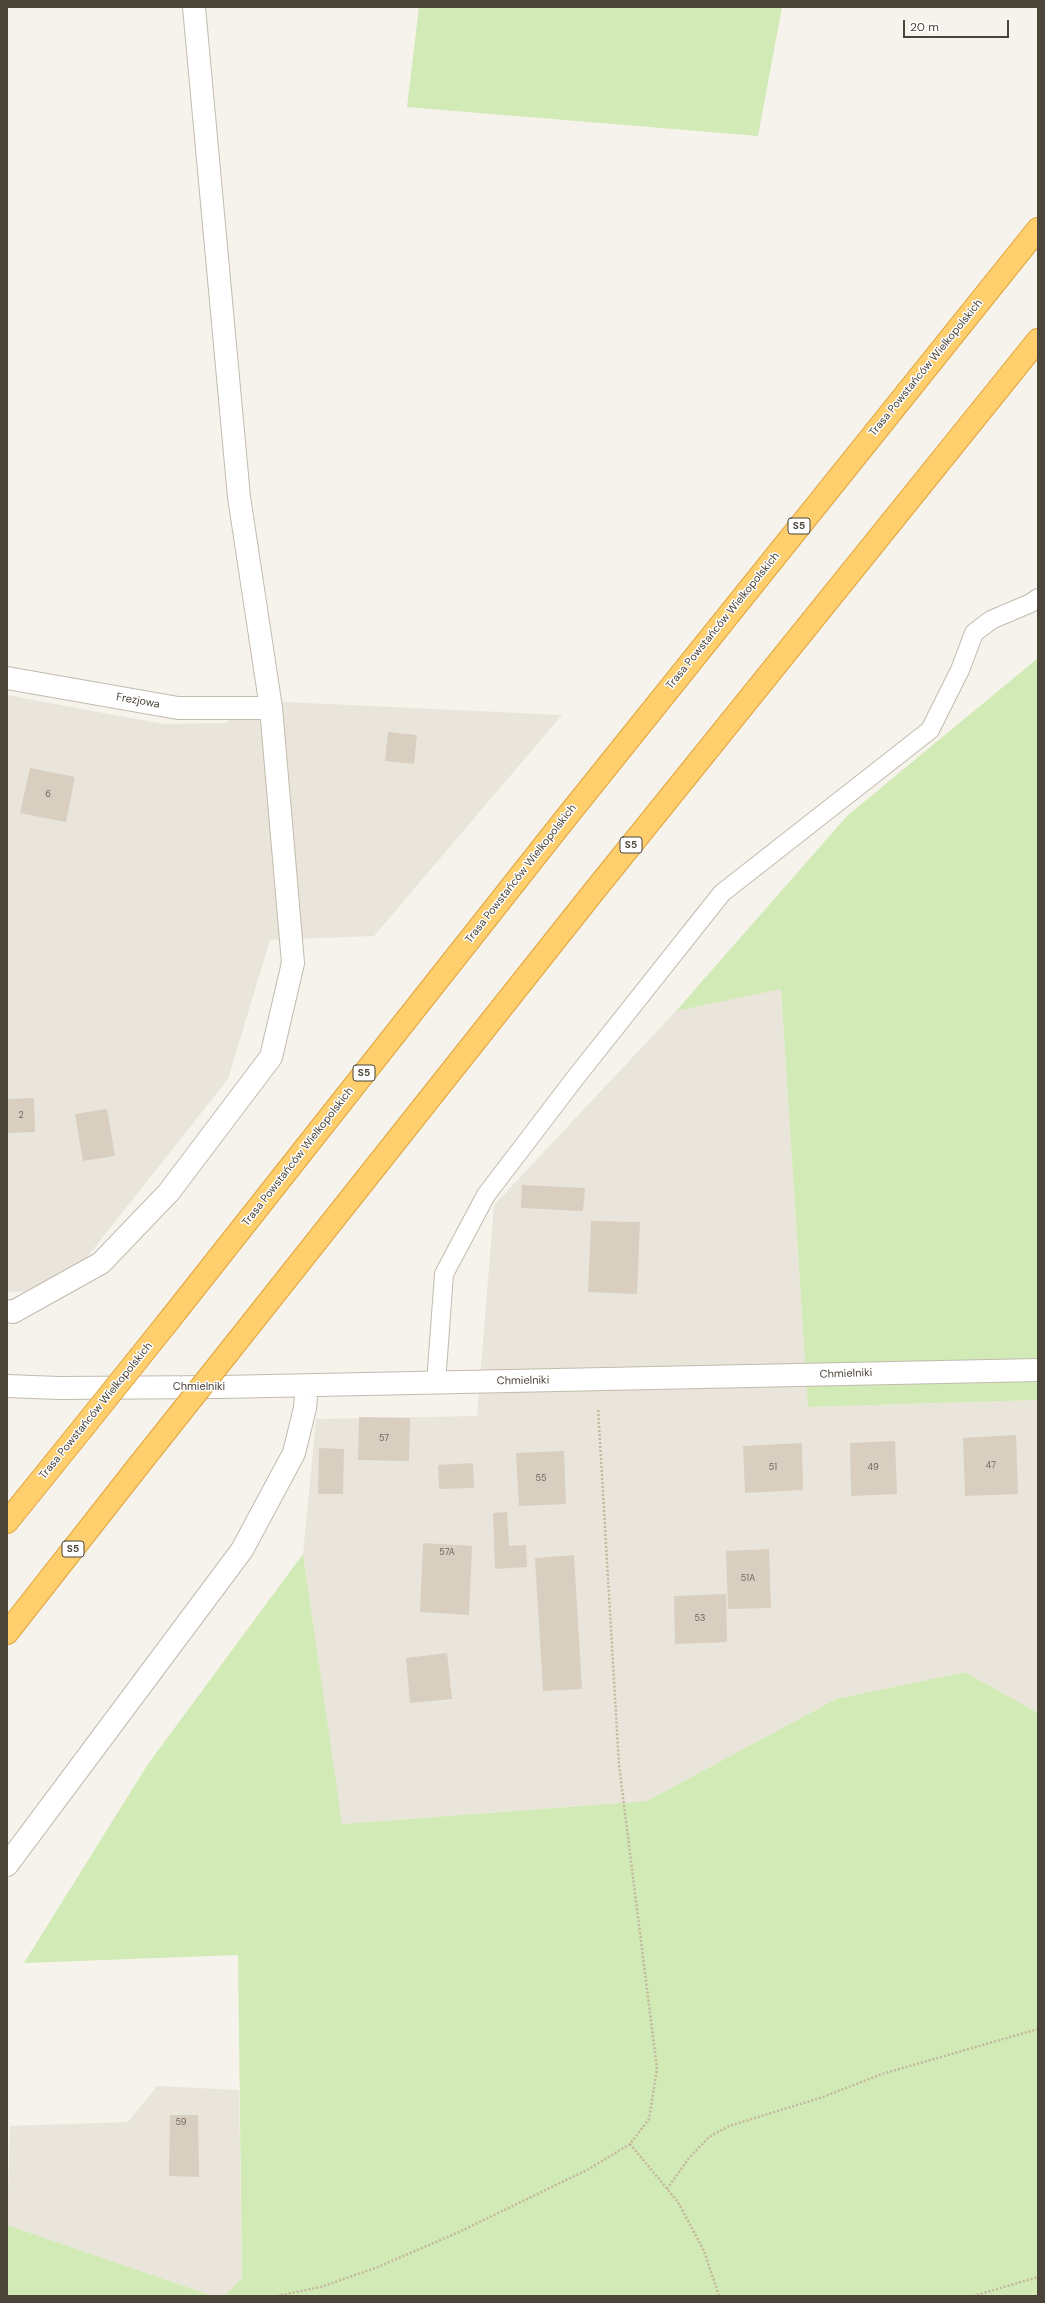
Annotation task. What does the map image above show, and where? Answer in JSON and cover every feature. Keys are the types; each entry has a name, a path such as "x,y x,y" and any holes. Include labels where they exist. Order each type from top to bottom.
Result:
{"highway":[{"name":"Trasa Powstańców Wielkopolskich","path":"7,1522 167,1323 560,824 1038,229"},
{"name":"S5","path":"7,1633 590,895 1038,340"}],"street":[{"path":"7,1311 13,1312 101,1263 169,1192 271,1057 293,963 271,708 239,497 194,7"},
{"name":"Frezjowa","path":"7,678 178,708 271,708"},
{"name":"Chmielniki","path":"7,1386 67,1388 436,1383 1038,1370"},
{"path":"7,1865 242,1550 294,1453 305,1408 307,1385"}],"lane":[{"path":"436,1383 444,1274 486,1195 576,1077 722,893 930,730 960,670 974,633 991,620 1032,603 1038,598"}],"path":[{"path":"277,2296 321,2287 378,2267 543,2192 589,2169 630,2144 649,2119 657,2069 619,1765 597,1380"},
{"path":"667,2189 689,2158 709,2137 729,2126 823,2097 882,2074 1038,2030"},
{"path":"630,2144 678,2202 704,2251 719,2296"},
{"path":"973,2296 1038,2277"}],"shaded area":[{"path":"7,695 163,724 225,723 264,701 562,715 374,936 270,940 228,1079 61,1290 7,1292"},
{"path":"781,988 808,1407 1038,1400 1038,1713 965,1672 836,1699 647,1801 341,1824 303,1554 316,1419 477,1416 494,1205 676,1011"},
{"path":"157,2086 239,2090 242,2278 225,2296 213,2296 7,2225 10,2126 128,2122"}],"green space":[{"path":"419,7 782,7 758,136 407,107"},
{"path":"1038,658 1038,1400 808,1407 781,989 676,1011 847,816"},
{"path":"303,1554 342,1824 647,1801 836,1699 965,1672 1038,1713 1038,2296 225,2296 242,2278 238,1955 24,1963 148,1764"},
{"path":"7,2225 213,2296 7,2296"}],"building":[{"path":"388,732 417,735 414,764 385,761"},
{"path":"30,768 75,777 66,822 20,813"},
{"path":"34,1098 35,1132 7,1133 7,1099"},
{"path":"107,1109 115,1156 83,1161 75,1114"},
{"path":"522,1185 585,1188 583,1211 521,1208"},
{"path":"591,1221 640,1222 637,1294 588,1292"},
{"path":"359,1417 410,1418 409,1461 358,1460"},
{"path":"1016,1435 1018,1494 965,1496 963,1438"},
{"path":"895,1441 897,1494 851,1496 850,1443"},
{"path":"802,1443 803,1490 745,1493 743,1446"},
{"path":"319,1448 344,1449 343,1494 318,1494"},
{"path":"564,1451 566,1504 519,1506 516,1453"},
{"path":"473,1463 474,1488 439,1489 438,1465"},
{"path":"507,1512 509,1546 526,1545 527,1567 495,1569 493,1513"},
{"path":"423,1543 472,1546 469,1615 420,1612"},
{"path":"769,1549 771,1608 728,1609 726,1551"},
{"path":"574,1555 582,1689 543,1691 535,1558"},
{"path":"726,1594 727,1642 675,1644 674,1596"},
{"path":"447,1653 452,1699 410,1703 406,1658"},
{"path":"170,2115 198,2115 199,2177 169,2176"}]}
